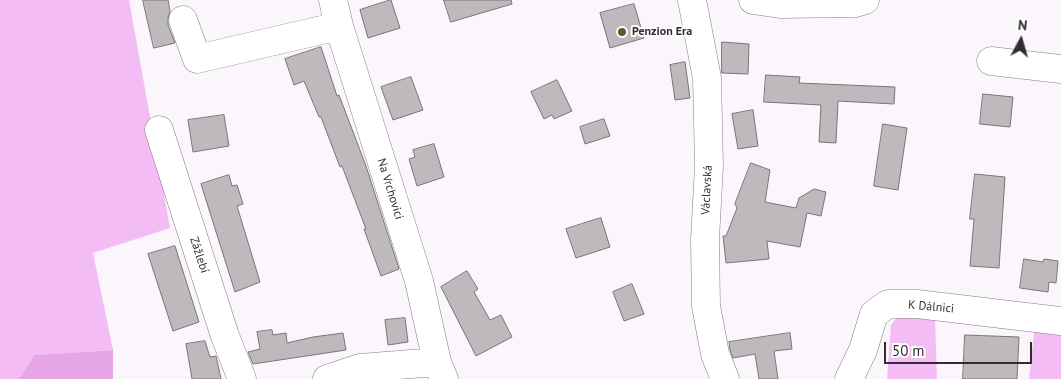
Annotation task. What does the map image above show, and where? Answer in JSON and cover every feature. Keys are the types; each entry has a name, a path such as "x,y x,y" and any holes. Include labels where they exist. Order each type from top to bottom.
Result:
{"street":[{"name":"Václavská","path":"692,0 707,78 709,166 705,247 706,306 715,354 724,379"},
{"path":"753,0 780,4 855,3 865,0"},
{"path":"184,20 197,59 336,13"},
{"name":"Na Vrchovici","path":"336,13 419,281 440,371"},
{"path":"991,61 1061,68"},
{"name":"Zážlebí","path":"159,130 225,336 242,379"},
{"name":"K Dálnici","path":"849,379 863,350 874,314 888,304 917,304 1061,321"},
{"path":"327,379 360,368 440,371"}],"shaded area":[{"path":"0,0 129,0 170,228 93,253 113,350 36,355 19,379 0,379"},
{"path":"898,316 935,318 937,379 887,379 891,325"},
{"path":"1035,324 1061,328 1061,379 1029,379"},
{"path":"113,350 113,379 19,379 35,355"}],"building":[{"path":"143,0 168,0 170,11 168,25 175,43 154,48"},
{"path":"391,0 400,28 368,38 360,10"},
{"path":"444,0 511,0 512,4 451,22"},
{"path":"634,4 644,38 610,48 600,13"},
{"path":"722,42 749,44 748,74 722,73"},
{"path":"321,47 337,96 339,95 366,166 399,269 381,276 364,229 366,229 321,117 319,117 304,81 294,85 285,59"},
{"path":"685,62 690,98 675,100 670,65"},
{"path":"766,75 800,77 799,83 895,87 894,104 838,101 836,143 819,142 821,105 764,102"},
{"path":"411,77 423,110 393,120 381,87"},
{"path":"557,80 572,111 554,119 552,115 544,119 531,92"},
{"path":"983,94 1013,97 1010,127 980,124"},
{"path":"753,110 758,146 738,149 732,114"},
{"path":"224,115 229,146 193,152 188,120"},
{"path":"604,119 610,136 585,144 580,127"},
{"path":"883,124 907,128 898,190 874,186"},
{"path":"434,144 444,177 417,186 409,159 415,157 413,150"},
{"path":"751,163 770,170 765,202 796,208 799,198 814,189 826,192 821,216 807,213 800,247 767,241 769,259 726,263 723,236 726,236 737,208 735,204"},
{"path":"975,174 1005,177 999,268 970,266 974,219 970,219"},
{"path":"229,175 232,186 237,185 243,204 237,206 260,282 235,292 201,184"},
{"path":"601,218 610,247 576,258 566,229"},
{"path":"175,246 199,322 173,331 148,254"},
{"path":"1024,259 1043,262 1044,259 1058,261 1056,283 1049,282 1048,292 1020,288"},
{"path":"467,271 478,289 474,292 490,320 501,315 512,337 476,356 441,287"},
{"path":"632,284 644,314 624,321 613,292"},
{"path":"405,318 408,342 388,345 385,320"},
{"path":"272,330 273,335 286,333 287,343 343,333 346,350 253,364 248,352 260,349 257,332"},
{"path":"790,333 792,349 774,351 778,379 759,379 755,354 733,358 730,350 729,342"},
{"path":"965,335 1019,337 1017,379 963,379"},
{"path":"205,341 210,357 216,356 221,379 192,379 186,344"}],"place":[{"name":"Penzion Era","path":"622,32"}]}
